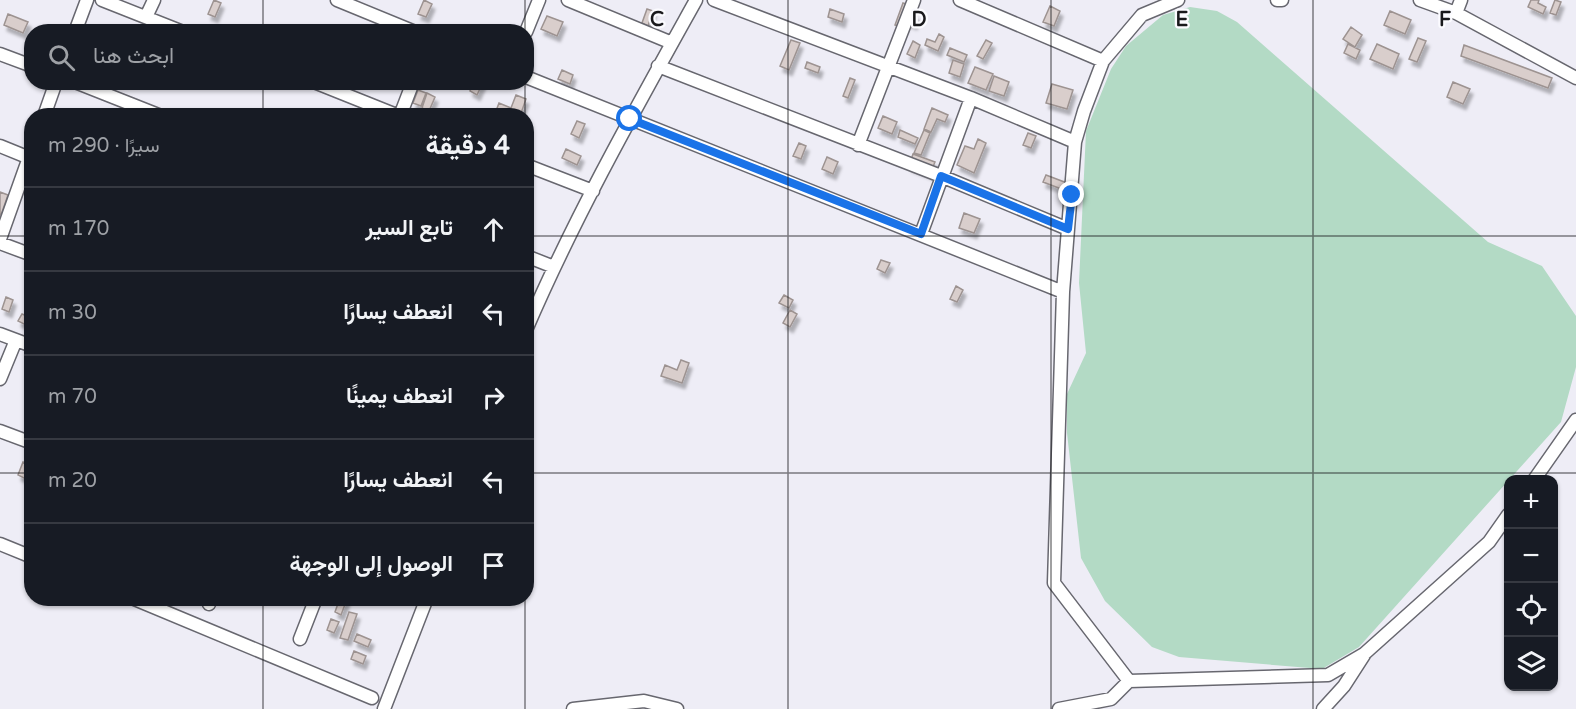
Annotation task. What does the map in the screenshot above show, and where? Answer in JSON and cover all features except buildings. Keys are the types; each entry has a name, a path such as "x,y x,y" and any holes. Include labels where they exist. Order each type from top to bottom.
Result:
{"street":[{"path":"78,24 87,0"},
{"path":"102,0 163,24"},
{"path":"146,17 154,0"},
{"path":"337,0 396,24"},
{"path":"529,24 539,0"},
{"path":"568,0 672,43"},
{"path":"534,312 554,267 630,119 696,0"},
{"path":"714,0 971,98 1075,142"},
{"path":"858,145 914,0"},
{"path":"960,0 1103,62"},
{"path":"1129,681 1054,583 1063,292 1075,142 1103,62 1142,15 1178,0"},
{"path":"1420,0 1456,13 1576,78"},
{"path":"1456,13 1461,0"},
{"path":"0,54 24,63"},
{"path":"658,66 941,176 1068,229"},
{"path":"534,80 1063,292"},
{"path":"47,108 53,90"},
{"path":"90,90 124,108"},
{"path":"334,90 379,108"},
{"path":"402,108 410,90"},
{"path":"921,234 971,98"},
{"path":"0,146 24,153"},
{"path":"534,168 593,191"},
{"path":"24,172 0,241 24,252"},
{"path":"534,259 554,267"},
{"path":"0,334 24,343"},
{"path":"0,379 16,340"},
{"path":"1538,475 1576,420"},
{"path":"0,431 24,440"},
{"path":"1059,709 1112,699 1129,681 1328,675 1364,654 1489,542 1504,522"},
{"path":"0,544 24,554"},
{"path":"151,606 372,698"},
{"path":"300,639 313,606"},
{"path":"384,709 423,606"},
{"path":"1329,707 1364,654"},
{"path":"573,709 644,701 677,709"}],"green space":[{"path":"1190,7 1217,11 1237,22 1488,242 1542,266 1576,316 1576,367 1561,422 1513,475 1504,475 1504,485 1359,647 1322,669 1179,657 1152,647 1105,601 1081,558 1067,433 1067,394 1086,353 1079,283 1086,131 1111,69 1126,46 1163,15"}],"route":[{"path":"630,119 921,234 941,176 1068,229 1072,195"}]}
